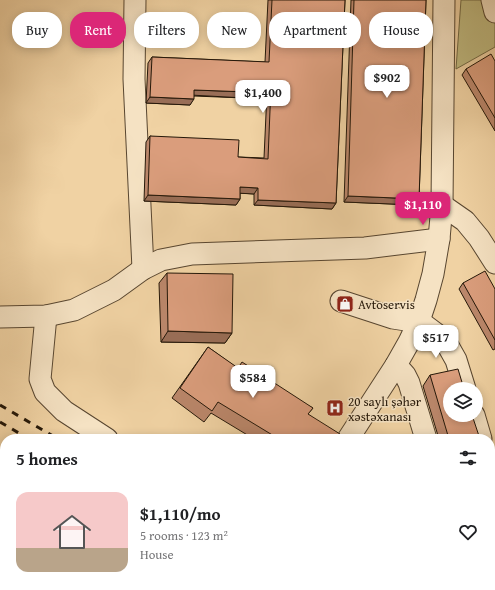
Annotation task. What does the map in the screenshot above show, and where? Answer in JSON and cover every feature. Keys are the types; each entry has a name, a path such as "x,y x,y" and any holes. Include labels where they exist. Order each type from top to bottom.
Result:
{"street":[{"path":"135,0 134,79 143,269"},
{"path":"351,434 396,365 409,342 419,321 433,274 439,239 442,205 444,0"},
{"path":"492,0 495,12"},
{"path":"442,205 465,221 479,238 495,263"},
{"path":"0,317 46,316 74,310 114,290 143,269 161,260 192,254 365,248 439,239"},
{"path":"341,301 393,318 419,321 447,344 456,360 463,382"},
{"path":"46,316 40,379 45,392 64,411 98,434"},
{"path":"396,365 405,375 409,384 424,434"},
{"path":"476,422 480,434"}],"shaded area":[{"path":"461,0 495,0 495,47 456,69"}],"building":[{"path":"272,0 345,0 344,12 271,12"},
{"path":"354,0 426,0 426,12 369,12 369,48 424,48 419,199 348,196 353,48 361,48 361,12 354,12"},
{"path":"270,48 343,48 336,203 258,200 258,188 240,187 240,199 148,195 150,136 239,140 238,157 268,159 271,86 249,85 249,92 194,90 194,99 150,97 152,57 269,62"},
{"path":"491,54 495,61 495,118 466,69"},
{"path":"485,271 495,289 495,340 463,283"},
{"path":"167,273 233,274 232,333 168,331"},
{"path":"208,347 238,368 242,362 313,408 308,414 340,434 271,434 218,402 212,411 180,388"},
{"path":"458,369 462,382 443,382 443,419 430,375"},
{"path":"444,422 474,422 478,434 448,434"}],"railway":[{"path":"0,405 49,434"},
{"path":"0,422 20,434"}],"place":[{"name":"Avtoservis","path":"345,304"},
{"name":"20 saylı şəhər xəstəxanası","path":"335,408"}]}
